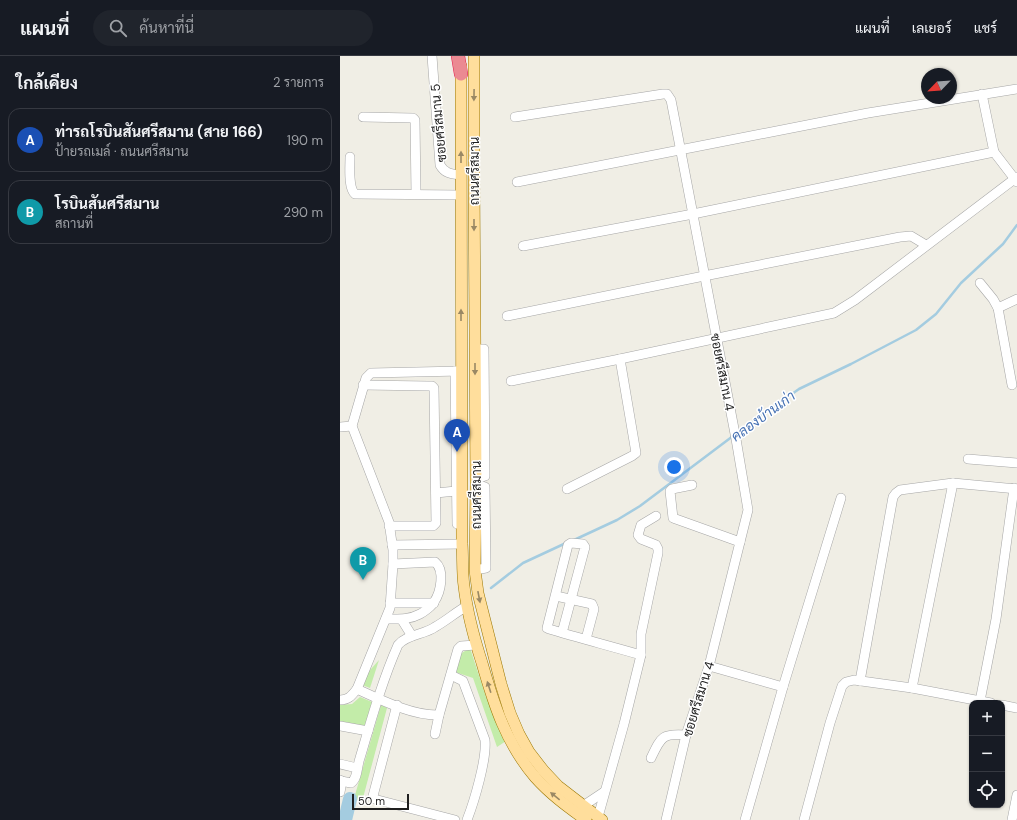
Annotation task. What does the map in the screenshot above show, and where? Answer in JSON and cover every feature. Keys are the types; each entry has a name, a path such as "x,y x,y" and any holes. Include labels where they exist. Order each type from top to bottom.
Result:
{"highway":[{"path":"460,56 461,74"}],"main road":[{"name":"ถนนศรีสมาน","path":"474,56 475,570 478,593 501,684 510,713 519,734 529,752 558,786 600,818"},
{"name":"ถนนศรีสมาน","path":"461,74 461,195 458,371 460,544 467,606 476,645 502,725 511,744 525,765 546,789 586,820"}],"street":[{"name":"ซอยศรีสมาน 5","path":"432,56 440,166 447,173 461,175"},
{"path":"517,182 868,114 1017,89"},
{"name":"ซอยศรีสมาน 4","path":"515,117 663,94 667,94 671,100 734,427 748,510 709,666 686,735 669,819"},
{"path":"511,381 834,313 855,300 926,245 1016,179 994,152 982,94"},
{"path":"363,117 413,118 415,120 416,194"},
{"path":"524,246 693,214 994,152"},
{"path":"350,157 350,187 352,192 355,194 461,195"},
{"path":"507,316 900,237 911,236 926,245"},
{"path":"980,283 993,299 998,308 1012,386"},
{"path":"998,308 1017,299"},
{"path":"567,489 636,453 620,359"},
{"path":"340,700 345,700 352,696 357,689 390,608 393,564 389,522 352,426 363,386 366,378 371,373 458,371 456,491 460,544 392,544"},
{"path":"363,386 433,387 436,523 435,525 389,526"},
{"path":"340,427 352,426"},
{"path":"968,459 1017,463"},
{"path":"912,688 953,483"},
{"path":"860,681 893,497 896,493 900,490 953,483 1016,489 996,619 980,700"},
{"path":"692,485 672,489 670,491 673,518 740,542"},
{"path":"436,493 456,491"},
{"path":"745,820 783,687 841,498"},
{"path":"600,818 604,792 624,724 641,655 641,634 658,553 656,545 641,539 638,534 641,525 656,516"},
{"path":"562,633 585,547 583,544 571,543 568,545 547,628 562,633 641,655"},
{"path":"386,619 402,620 419,614 434,603 442,581 439,567 435,562 393,564"},
{"path":"556,596 592,604 594,606 586,639"},
{"path":"390,603 434,603"},
{"path":"340,792 340,781 351,783 356,779 356,768 398,645 412,636 434,628 467,606"},
{"path":"402,620 412,636"},
{"path":"435,734 459,647 476,645"},
{"path":"709,666 783,687"},
{"path":"451,676 464,681 485,740 486,748 473,805 467,820"},
{"path":"804,820 830,723 842,686 846,682 860,681 912,688 975,700"},
{"path":"357,689 379,699 423,714 439,715"},
{"path":"397,705 373,796 374,799 455,820"},
{"path":"1005,706 1017,708"},
{"path":"340,726 368,731"},
{"path":"651,758 658,744 663,738 672,734 686,735"},
{"path":"340,764 356,768"},
{"path":"583,806 604,792"},
{"path":"1012,820 1017,795"}],"green space":[{"path":"470,648 486,697 506,741 497,747 473,678 455,672 460,654"},
{"path":"379,660 370,688 362,685 363,678"},
{"path":"360,697 372,702 365,726 340,721 340,705 352,704"},
{"path":"381,705 387,708 363,798 355,801 355,795"}],"waterway":[{"name":"คลองบ้านเก่า","path":"737,433 799,389 916,330 936,314 961,283 1003,244 1017,225"},
{"name":"คลองบ้านเก่า","path":"574,540 617,520 640,506 733,436"},
{"name":"คลองบ้านเก่า","path":"491,588 523,563 566,543"},
{"name":"คลองบ้านเก่า","path":"345,820 350,799"}],"place":[{"name":"ท่ารถโรบินสันศรีสมาน (สาย 166)","path":"457,452"},
{"name":"โรบินสันศรีสมาน","path":"363,580"}]}
